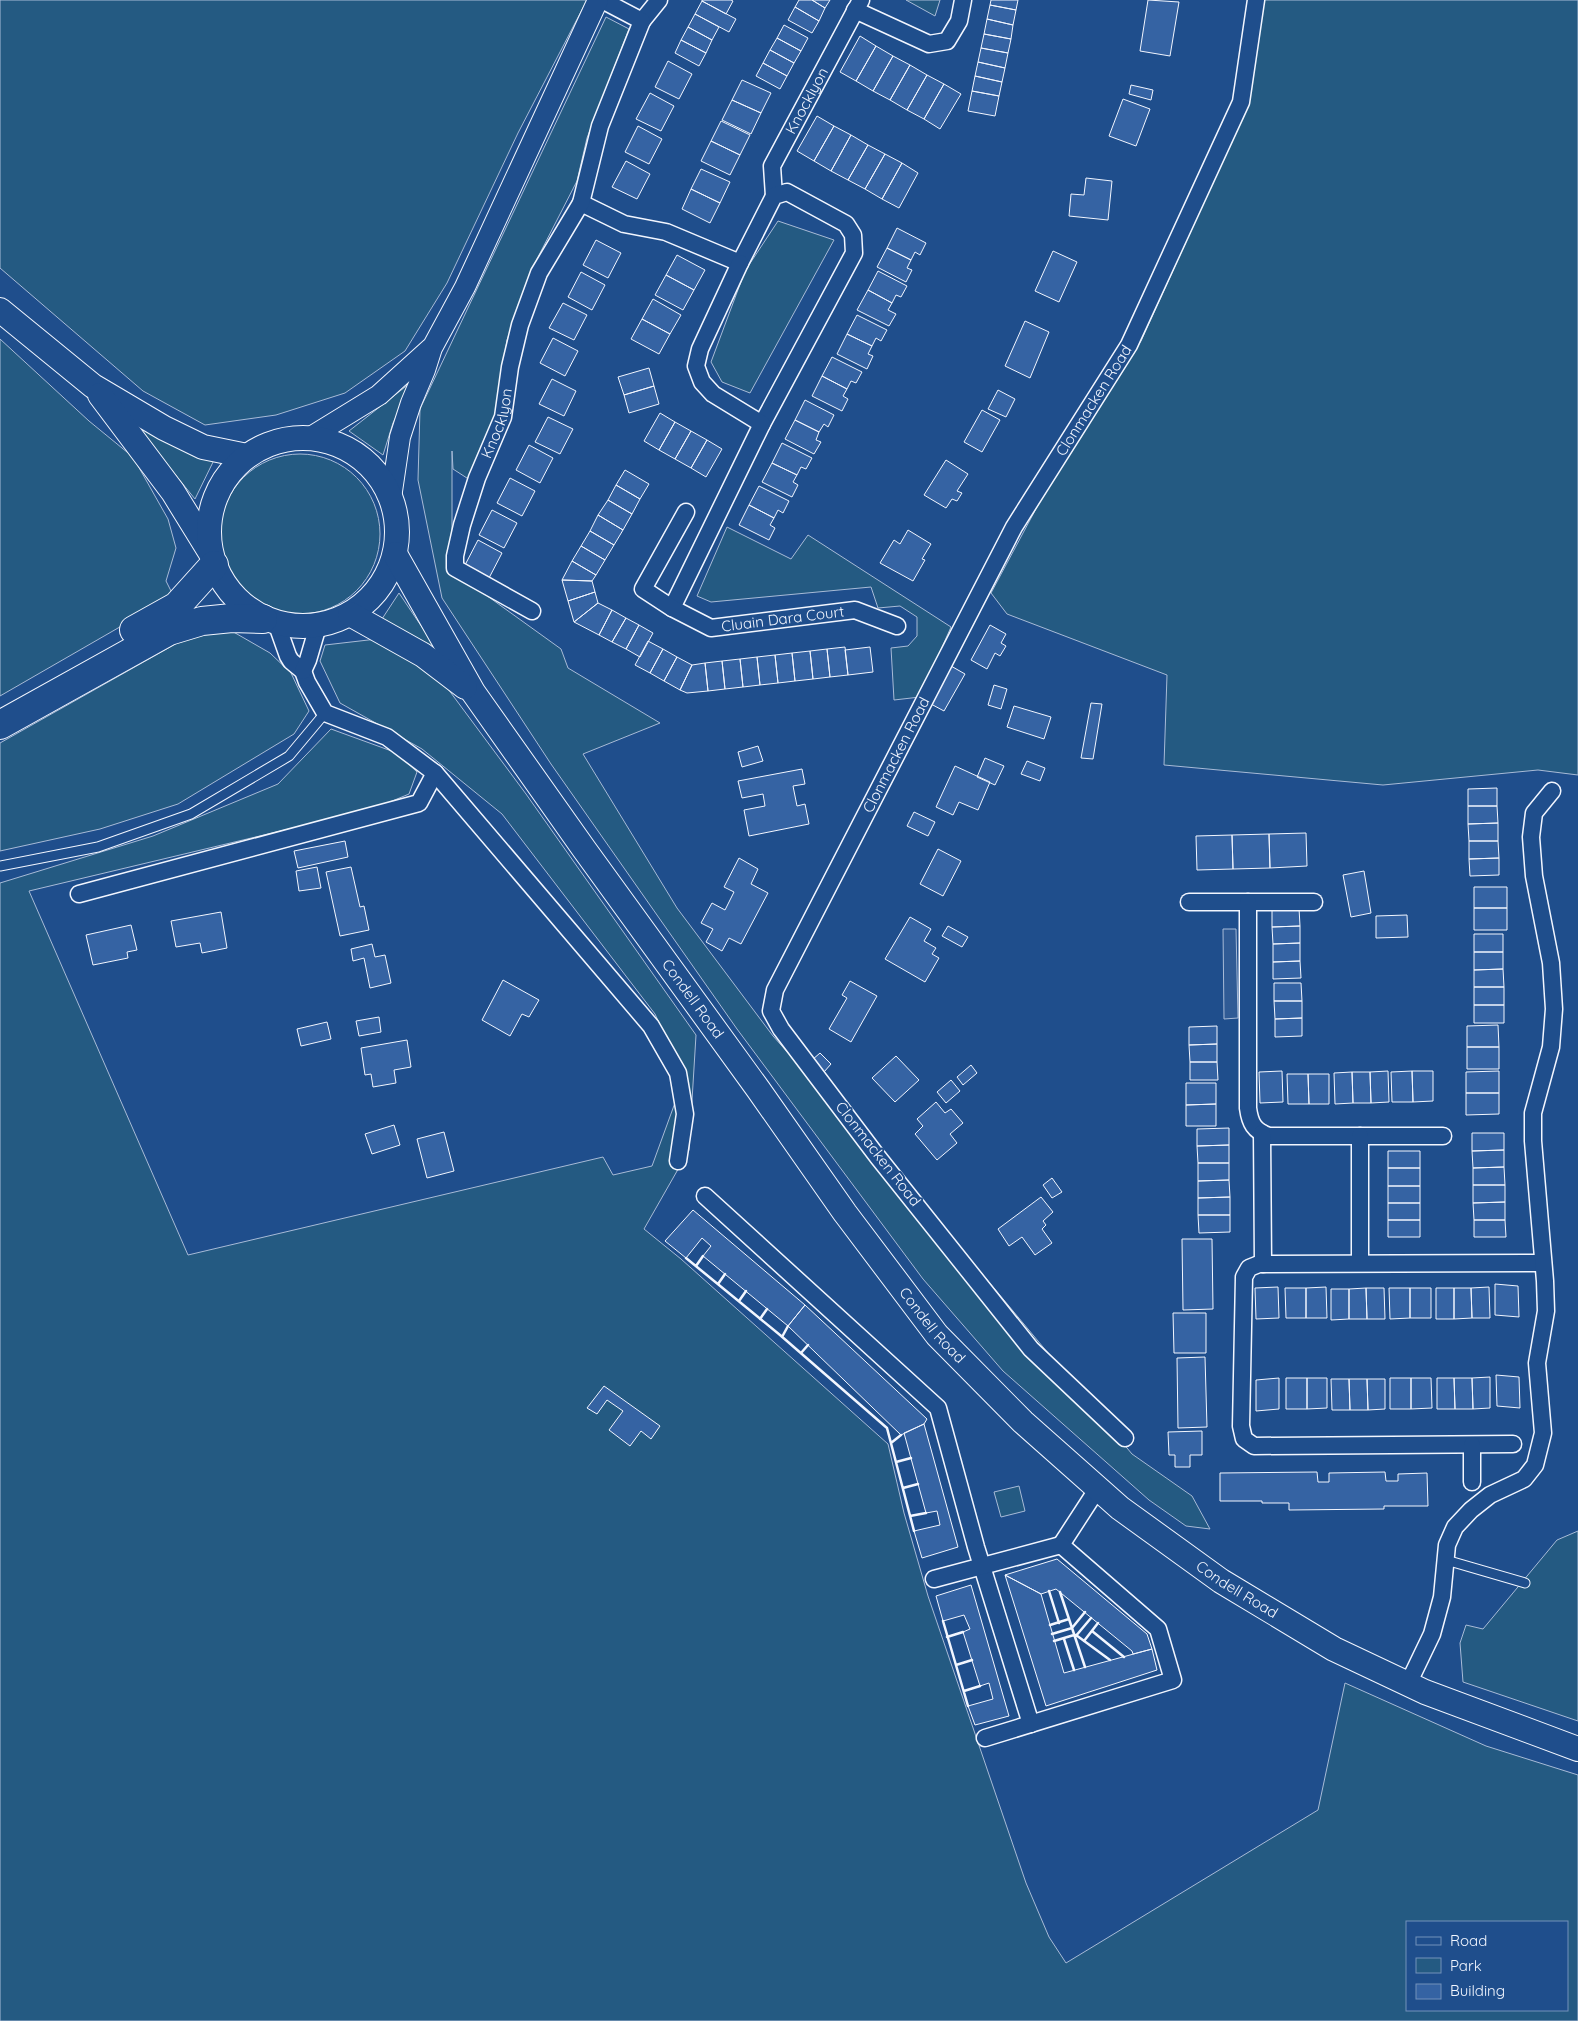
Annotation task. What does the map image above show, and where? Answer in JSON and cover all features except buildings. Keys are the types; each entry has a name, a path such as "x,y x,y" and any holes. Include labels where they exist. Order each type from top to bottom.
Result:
{"highway":[{"path":"0,706 177,606 213,559"},
{"path":"0,725 169,631 202,621 232,618 270,622"}],"main road":[{"path":"0,310 93,386 164,428 203,447 247,456"},
{"path":"93,386 174,492 230,592 241,603 270,622 297,628 318,626 350,614 370,598 385,578 395,554 396,516 391,498 381,479 367,463 350,450 330,442 309,438 287,439 266,445 247,456 231,471 219,489 211,510 208,531 213,559"},
{"path":"395,554 473,692"},
{"path":"350,614 423,655 473,692"},
{"name":"Condell Road","path":"473,692 845,1213 937,1335 1023,1422 1120,1508 1221,1581 1334,1649 1408,1684 1578,1749"}],"street":[{"path":"391,498 400,437 410,403 425,370 432,348 465,287 598,0"},
{"path":"602,0 642,21"},
{"name":"Knocklyon","path":"532,611 456,568 455,556 462,525 477,478 503,418 510,367 520,325 539,273 581,203 600,126 642,21 658,0"},
{"name":"Knocklyon","path":"774,196 772,166 858,5 929,44 947,41 959,22 963,0"},
{"name":"Clonmacken Road","path":"1125,1438 1031,1350 877,1156 781,1028 771,1011 774,990 1014,527 1129,345 1241,102 1256,0"},
{"path":"672,608 762,424 854,253 854,235 846,224 787,192 774,196 700,349 696,366 702,382 713,394 762,424"},
{"path":"581,203 624,224 666,232 740,263"},
{"path":"309,438 379,395 432,348"},
{"name":"Cluain Dara Court","path":"686,512 643,589 672,608 711,628 855,610 897,626"},
{"path":"270,622 290,661 303,671 307,682 325,713 387,737 435,773 651,1026 678,1073 685,1114 678,1161"},
{"path":"303,671 318,626"},
{"path":"79,894 419,803 435,773"},
{"path":"1408,1684 1432,1634 1442,1597 1447,1546 1455,1527 1471,1510 1490,1495 1524,1479 1535,1465 1539,1454 1542,1433 1537,1363 1546,1311 1544,1263 1532,1141 1533,1113 1551,1047 1554,1009 1551,963 1534,876 1531,837 1534,813 1552,791"},
{"path":"1189,902 1314,902"},
{"path":"1248,902 1248,1108 1250,1120 1256,1130 1269,1136 1443,1136"},
{"path":"1262,1133 1263,1264"},
{"path":"1360,1136 1360,1263"},
{"path":"705,1196 938,1408 982,1566 1031,1724"},
{"path":"1513,1444 1264,1448 1254,1446 1244,1440 1241,1426 1244,1277 1249,1268 1259,1264 1544,1263"},
{"path":"1472,1445 1472,1482"},
{"path":"934,1579 1062,1545 1098,1488"},
{"path":"985,1738 1173,1680 1158,1629 1062,1545"}],"lane":[{"path":"0,866 98,846 192,814 288,756 325,713"},
{"path":"1446,1560 1525,1583"}],"green space":[{"path":"0,0 587,0 518,133 447,283 405,351 345,393 276,415 205,425 143,391 0,268"},
{"path":"906,0 940,0 935,16"},
{"path":"1256,0 1578,0 1578,775 1538,770 1383,785 1164,765 1167,675 1007,614 991,593 1054,475 1141,341 1248,105"},
{"path":"606,17 629,29 587,138 577,181 537,259 507,340 496,415 470,480 453,469 452,451 452,529 447,567 561,649 568,668 660,723 583,754 677,908 773,1036 944,1228 1132,1454 1192,1496 1210,1529 1186,1526 1149,1500 1003,1371 923,1279 737,1029 551,764 442,598 418,480 420,409"},
{"path":"778,221 834,240 750,393 722,382 711,362 745,271"},
{"path":"0,339 89,421 133,457 168,519 176,548 166,581 172,593 151,609 0,696"},
{"path":"414,380 393,423 383,455 349,431"},
{"path":"130,419 215,458 195,499"},
{"path":"308,454 338,463 357,477 367,489 374,503 379,518 379,550 374,565 367,579 357,591 345,601 323,611 308,614 292,614 277,611 255,601 233,579 221,550 220,526 223,511 233,489 255,467 284,455"},
{"path":"727,527 791,559 808,535 951,627 920,697 894,700 891,648 908,646 917,636 917,617 900,606 878,608 871,587 711,602 697,596"},
{"path":"399,593 438,651 380,622"},
{"path":"230,630 270,653 291,673 309,711 294,734 178,804 100,829 0,851 0,743 195,633"},
{"path":"377,639 428,662 526,794 696,1035 689,1150 644,1229 681,1259 888,1444 904,1513 928,1596 1026,1883 1049,1937 1066,1963 1318,1810 1345,1683 1486,1746 1578,1775 1578,2021 0,2021 0,883 153,836 278,784 331,729 397,753 417,772 409,794 373,809 29,891 188,1255 603,1157 613,1175 652,1166 684,1078 655,1014 502,814 422,749 340,703 320,661 325,645"},
{"path":"1019,1486 1025,1511 1001,1517 994,1492"},
{"path":"1578,1531 1578,1721 1463,1682 1460,1643 1466,1625 1483,1629 1557,1540"}],"shaded area":[{"path":"1223,929 1236,929 1238,1018 1224,1019"}],"wall":[{"path":"696,1266 703,1256"},
{"path":"686,1258 780,1335 887,1428 914,1531"},
{"path":"718,1284 725,1274"},
{"path":"739,1301 746,1291"},
{"path":"760,1319 767,1309"},
{"path":"782,1337 788,1326"},
{"path":"801,1353 808,1345"},
{"path":"891,1443 901,1435"},
{"path":"896,1462 911,1458"},
{"path":"903,1488 918,1484"},
{"path":"910,1516 926,1513"},
{"path":"1049,1591 1059,1623"},
{"path":"1060,1592 1085,1667"},
{"path":"1052,1634 1072,1628 1085,1612"},
{"path":"1075,1637 1091,1618"},
{"path":"1050,1625 1069,1619"},
{"path":"943,1621 968,1706"},
{"path":"1084,1641 1098,1623"},
{"path":"1092,1631 1124,1657"},
{"path":"947,1637 963,1632"},
{"path":"1054,1641 1074,1635"},
{"path":"1076,1635 1110,1660"},
{"path":"1064,1639 1074,1670"},
{"path":"956,1665 972,1660"},
{"path":"964,1691 980,1686"}]}
